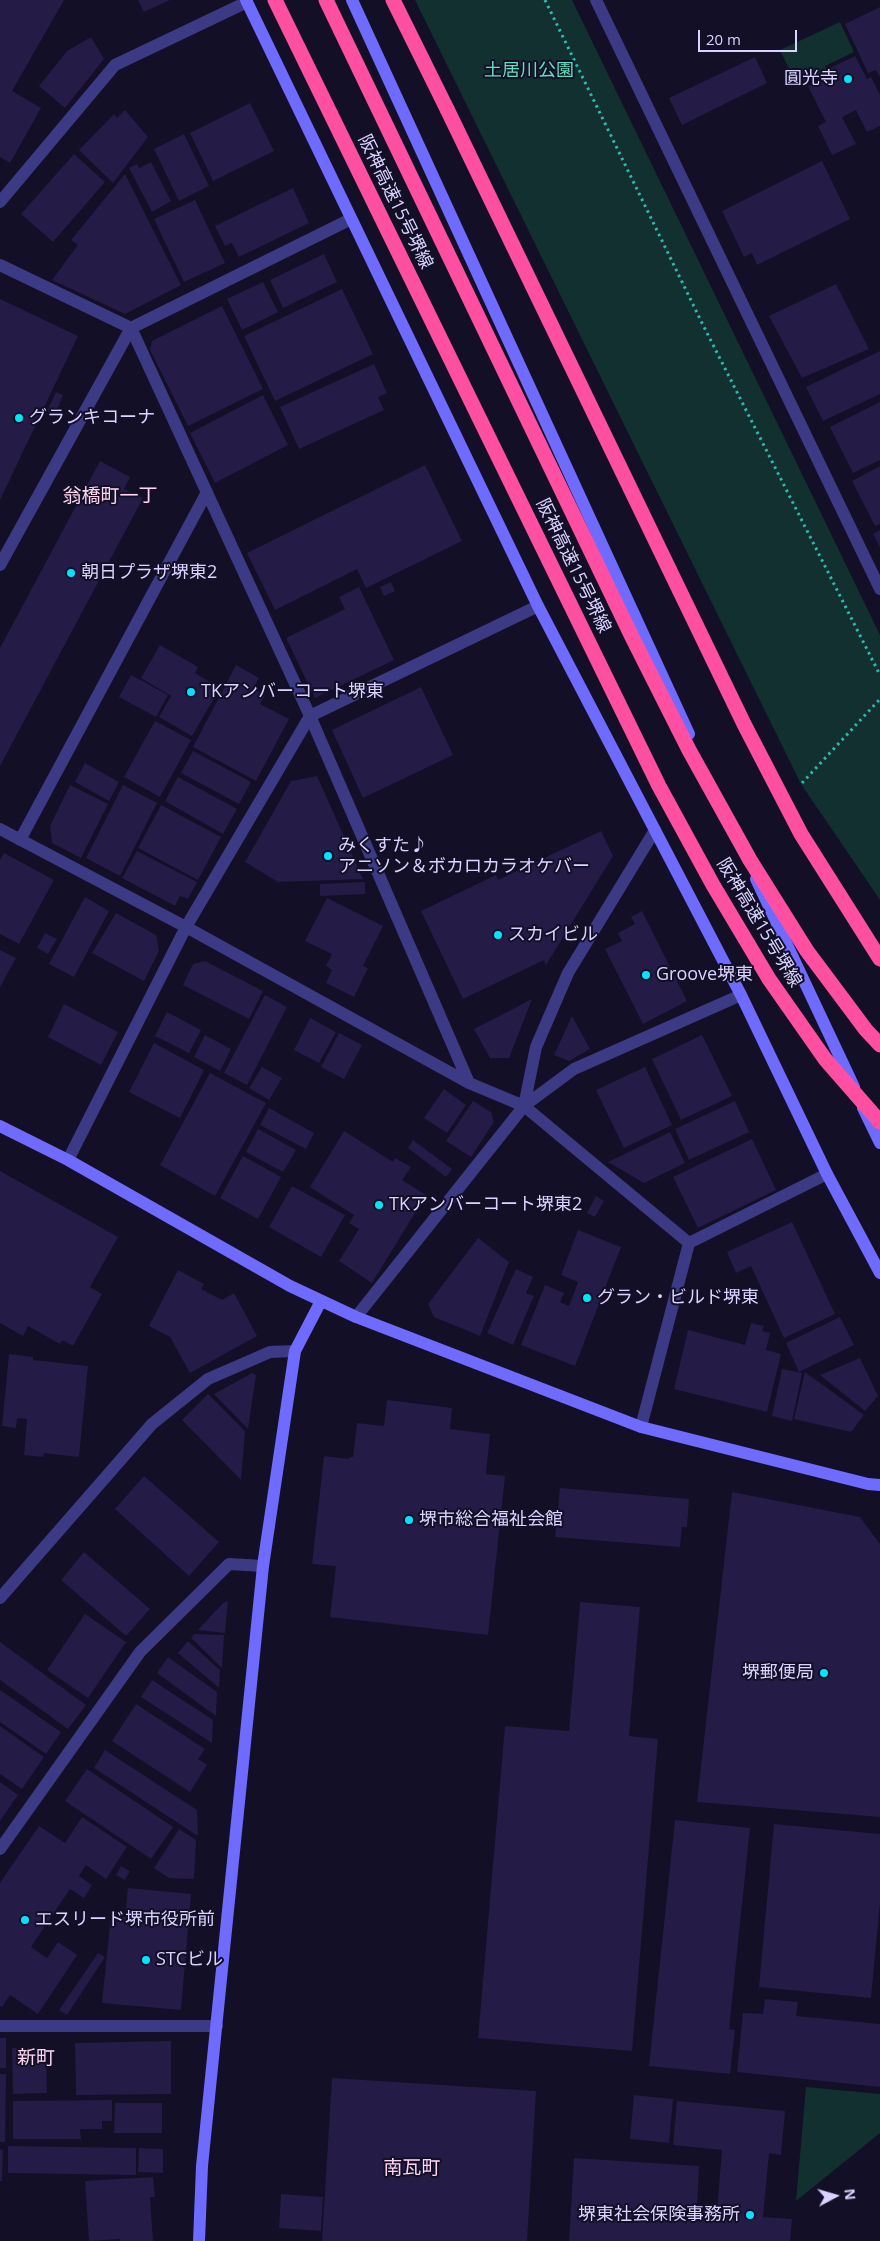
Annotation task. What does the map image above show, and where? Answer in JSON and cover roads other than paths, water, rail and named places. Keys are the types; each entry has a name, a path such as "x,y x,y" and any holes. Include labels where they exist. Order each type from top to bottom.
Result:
{"highway":[{"name":"阪神高速15号堺線","path":"275,0 659,786 713,885 769,979 825,1059 880,1122"},
{"name":"阪神高速15号堺線","path":"326,0 627,628 689,750 750,860 807,951 866,1030 880,1045"},
{"path":"393,0 744,724 801,834 852,918 880,959"}],"street":[{"path":"352,0 549,425 718,799 880,1142"},
{"path":"596,0 880,589"},
{"path":"0,202 115,65 246,1 538,606 741,995 827,1174 880,1273"},
{"path":"0,565 131,328 351,219"},
{"path":"0,265 131,328 310,716 469,1083"},
{"path":"20,840 207,492"},
{"path":"68,1160 186,927 310,716 538,606"},
{"path":"0,829 186,927 469,1083 524,1106 689,1243"},
{"path":"524,1106 536,1047 568,973 655,830"},
{"path":"356,1317 524,1106 574,1069 741,995"},
{"path":"0,1126 68,1160 320,1301 356,1317 641,1427 868,1484 880,1485"},
{"path":"641,1427 689,1243 827,1174"},
{"path":"200,2241 202,2166 263,1566 296,1351 320,1301"},
{"path":"0,1598 152,1424 208,1379 270,1352 296,1351"},
{"path":"0,1849 140,1652 229,1564 263,1566"},
{"path":"0,2026 217,2026"}],"place":[{"name":"圓光寺","path":"848,79"},
{"name":"グランキコーナ","path":"19,418"},
{"name":"朝日プラザ堺東2","path":"71,573"},
{"name":"TKアンバーコート堺東","path":"191,692"},
{"name":"みくすた♪ アニソン＆ボカロカラオケバー","path":"328,856"},
{"name":"スカイビル","path":"498,935"},
{"name":"Groove堺東","path":"646,975"},
{"name":"TKアンバーコート堺東2","path":"379,1205"},
{"name":"グラン・ビルド堺東","path":"587,1298"},
{"name":"堺市総合福祉会館","path":"409,1520"},
{"name":"堺郵便局","path":"824,1673"},
{"name":"エスリード堺市役所前","path":"25,1920"},
{"name":"STCビル","path":"146,1960"},
{"name":"堺東社会保険事務所","path":"750,2215"}],"district":[{"name":"翁橋町一丁","path":"110,497"},
{"name":"新町","path":"36,2059"},
{"name":"南瓦町","path":"412,2169"}],"park label":[{"name":"土居川公園","path":"529,71"}]}
